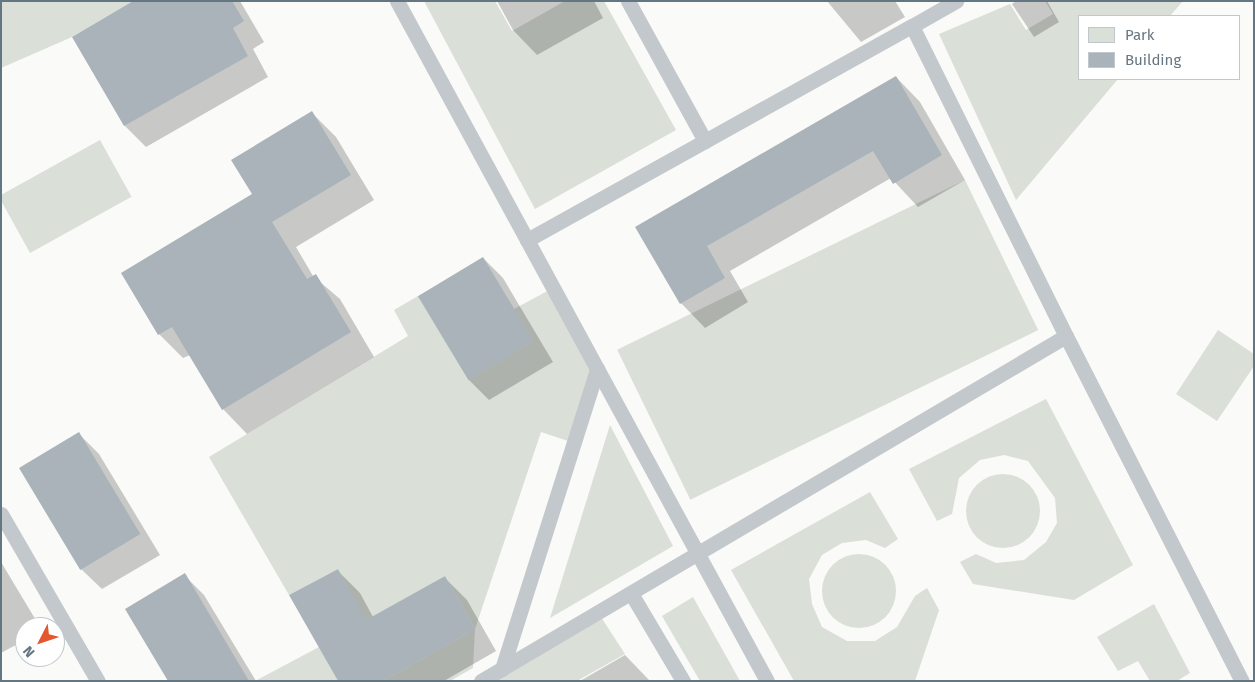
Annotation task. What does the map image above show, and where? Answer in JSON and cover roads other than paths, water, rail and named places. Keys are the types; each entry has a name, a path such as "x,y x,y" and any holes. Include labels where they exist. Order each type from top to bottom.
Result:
{"lane":[{"path":"398,1 767,681"},
{"path":"628,1 705,141"},
{"path":"527,240 956,1"},
{"path":"912,26 1066,336 1242,681"},
{"path":"481,681 632,596 1066,336"},
{"path":"502,669 597,369"},
{"path":"1,514 98,681"},
{"path":"632,596 683,681"}]}
